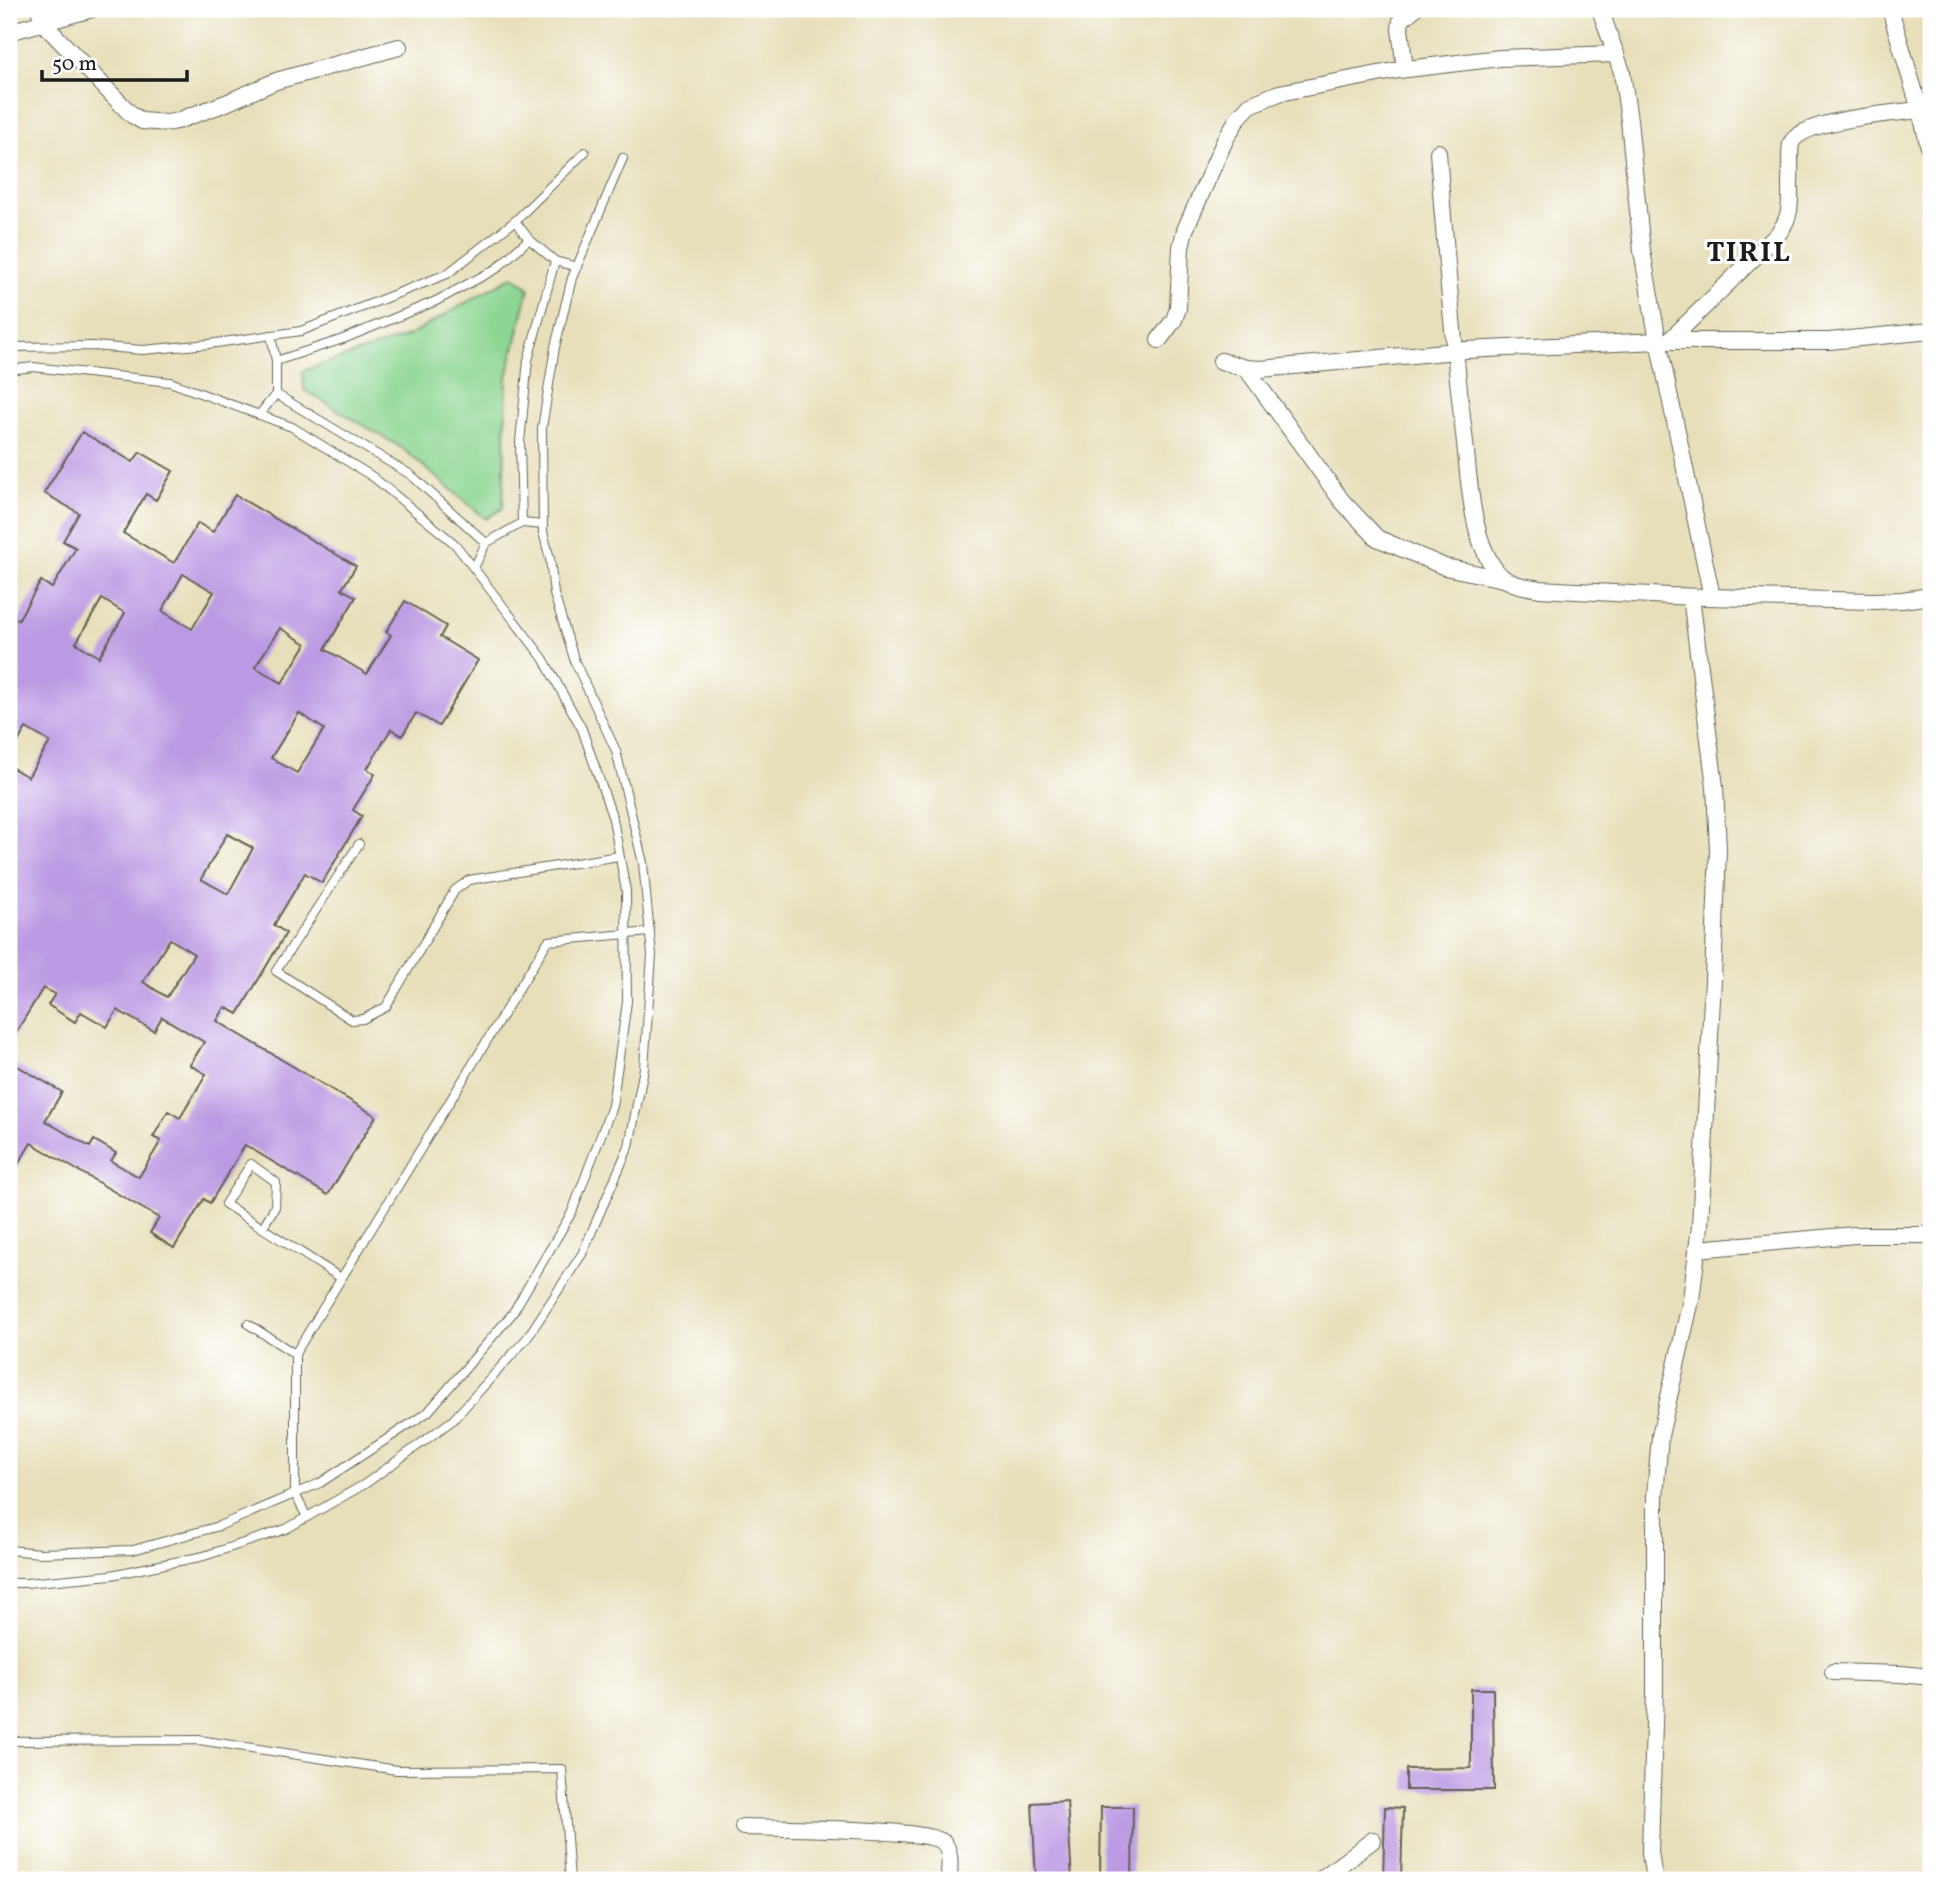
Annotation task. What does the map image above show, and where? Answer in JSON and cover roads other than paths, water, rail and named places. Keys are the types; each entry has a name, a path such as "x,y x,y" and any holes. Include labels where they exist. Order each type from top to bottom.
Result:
{"street":[{"path":"9,32 41,16 92,9"},
{"path":"1405,69 1401,20 1414,9"},
{"path":"1600,9 1622,72 1642,251 1664,341 1712,597"},
{"path":"1890,9 1931,155"},
{"path":"41,16 132,115 142,121 152,122 177,121 276,81 399,47"},
{"path":"1159,340 1174,320 1178,308 1181,247 1185,230 1225,140 1238,118 1250,105 1279,93 1405,69 1500,58 1616,54"},
{"path":"1664,341 1787,222 1791,143 1798,135 1836,121 1920,110"},
{"path":"1437,152 1454,351 1470,489 1483,550 1503,579"},
{"path":"1221,361 1261,369 1454,351 1664,341 1829,341 1931,331"},
{"path":"1246,368 1342,501 1377,538 1445,567 1540,589 1691,597 1873,601 1931,596"},
{"path":"1654,1880 1650,1852 1655,1691 1655,1496 1660,1436 1691,1300 1700,1226 1718,849 1715,787 1691,597"},
{"path":"1697,1249 1855,1236 1931,1235"},
{"path":"1833,1672 1931,1677"},
{"path":"743,1827 900,1833 939,1839 946,1846 950,1858 949,1880"},
{"path":"1320,1880 1373,1840"}],"lane":[{"path":"9,347 93,346 143,350 301,331 447,274 515,221 584,152"},
{"path":"9,1583 111,1575 204,1556 286,1529 365,1484 453,1420 527,1338 582,1254 629,1146 644,1068 652,954 643,863 616,751 575,662 554,594 543,525 542,428 555,347 572,278 623,158"},
{"path":"515,221 529,239 555,261 577,267"},
{"path":"276,361 436,301 496,269 529,239"},
{"path":"522,523 520,442 528,360 555,261"},
{"path":"259,415 276,394 276,361 271,335"},
{"path":"9,370 33,367 170,382 292,427 373,477 455,544 543,658 582,729 613,819 626,891 627,1002 612,1106 572,1212 512,1314 428,1412 320,1483 219,1526 133,1550 40,1553 9,1550"},
{"path":"276,394 411,475 486,543"},
{"path":"474,568 486,543 522,523 543,525"},
{"path":"359,844 276,971 352,1020 363,1019 386,1007 455,890 469,880 619,856"},
{"path":"307,1517 295,1494 295,1354 548,941 649,932"},
{"path":"262,1228 275,1207 276,1182 251,1164 225,1205 341,1278"},
{"path":"248,1325 295,1354"},
{"path":"9,1741 199,1740 397,1770 562,1769 569,1880"}],"district":[{"name":"TIRIL","path":"1749,251"}]}
